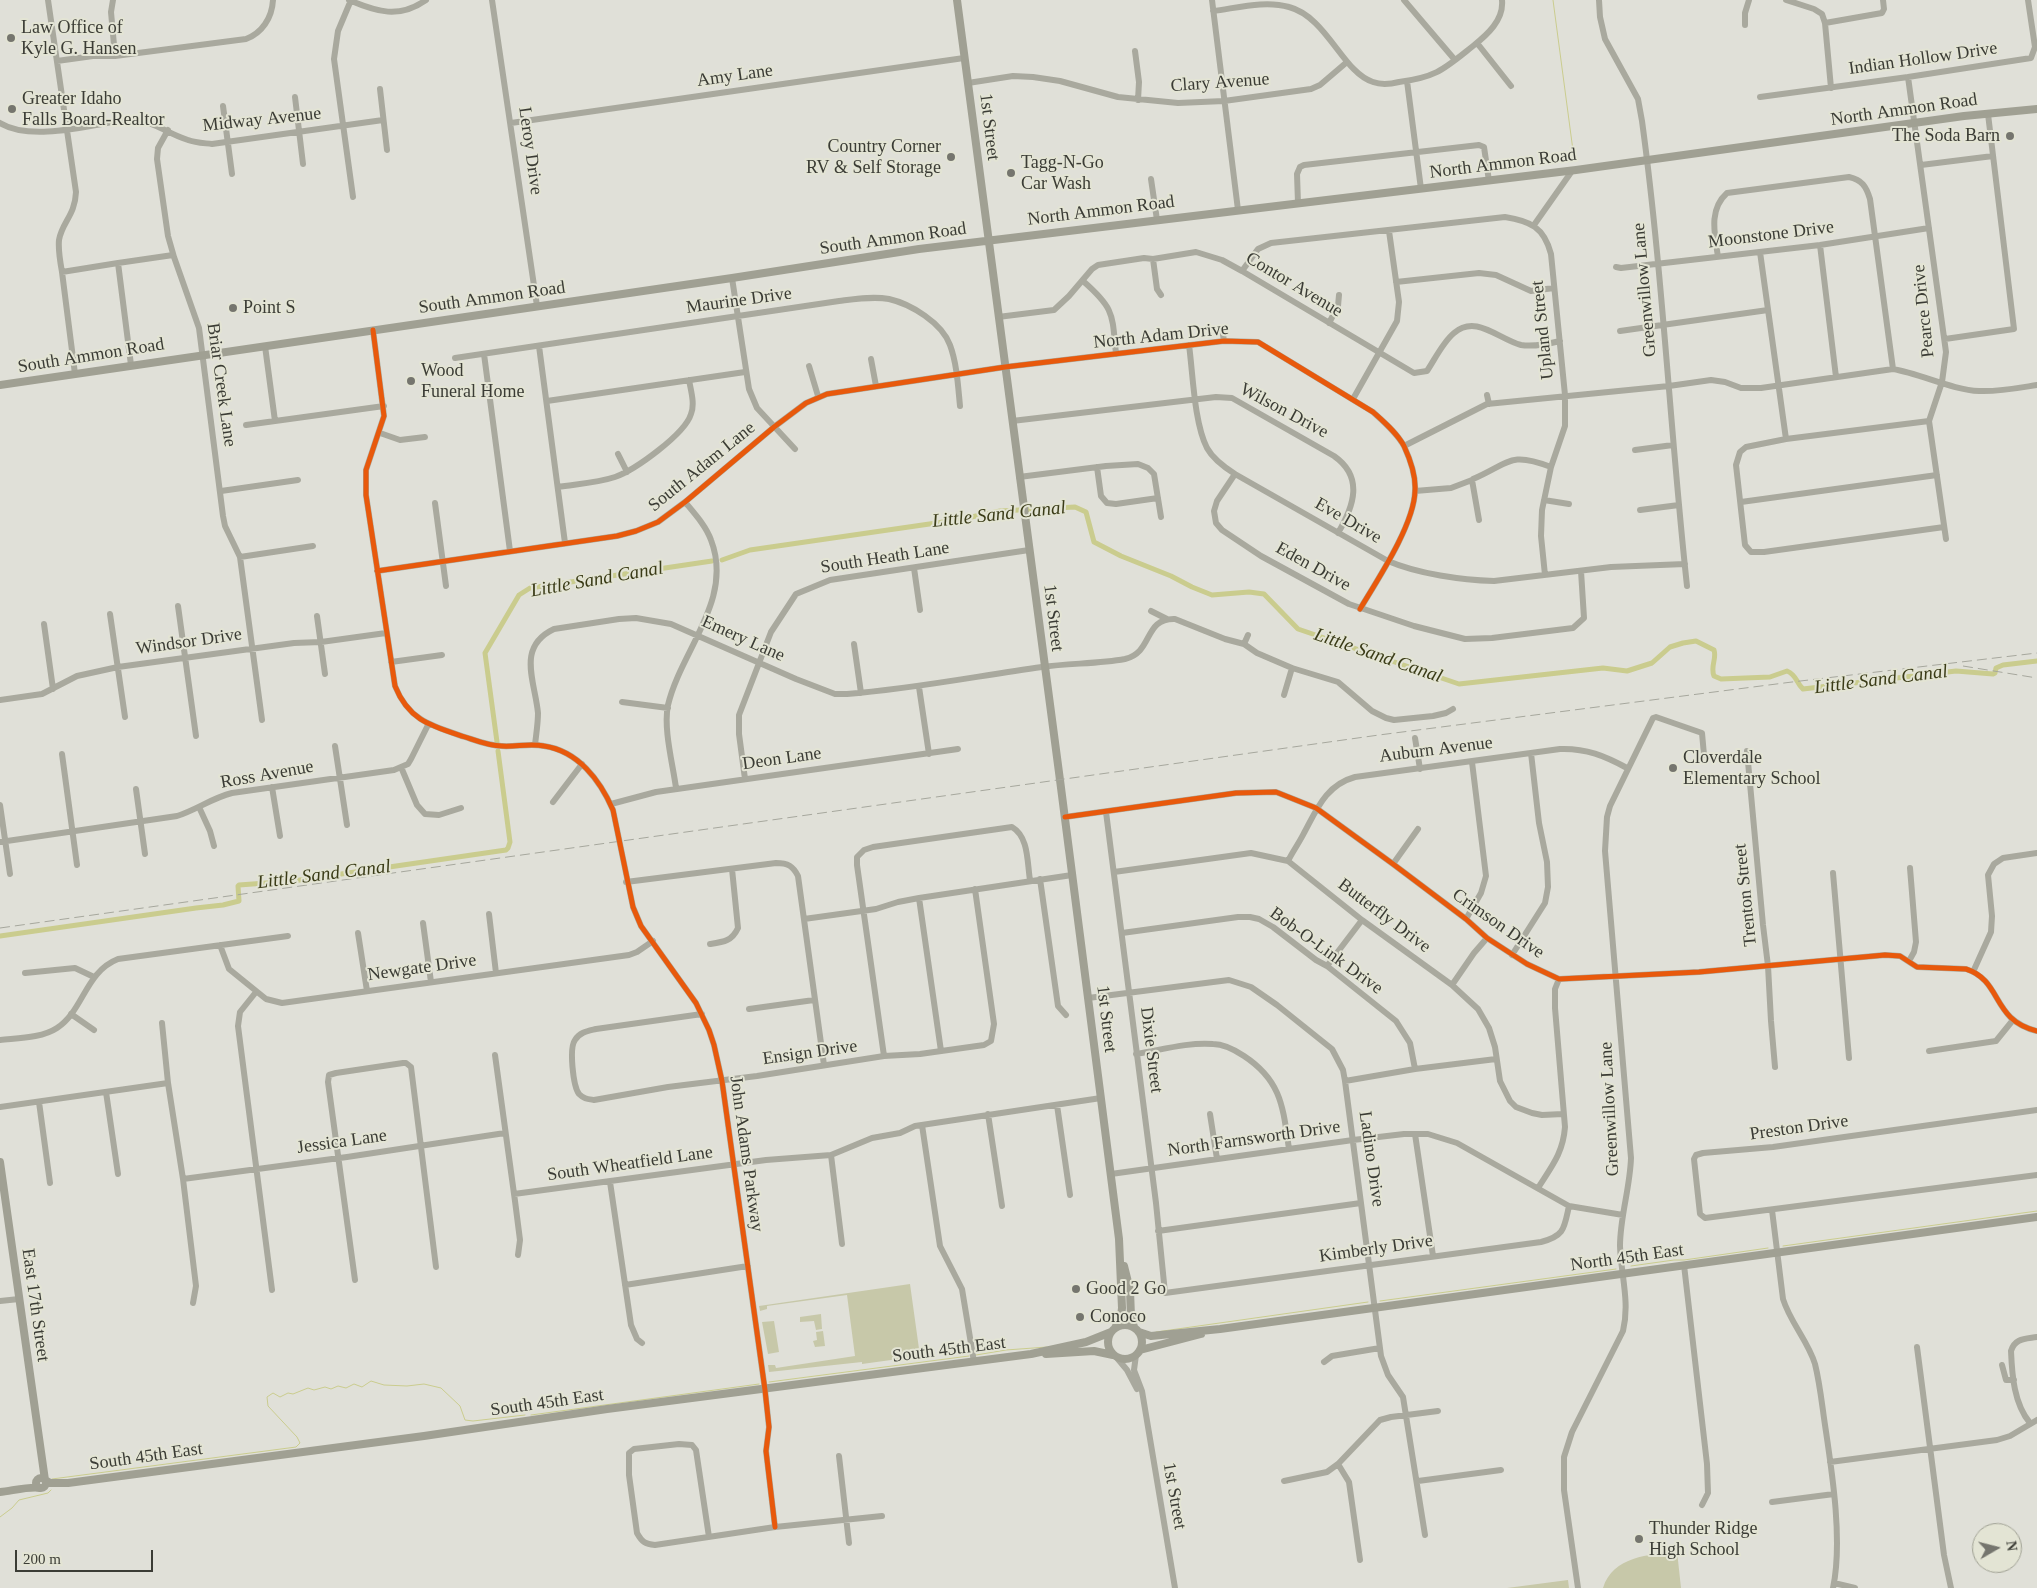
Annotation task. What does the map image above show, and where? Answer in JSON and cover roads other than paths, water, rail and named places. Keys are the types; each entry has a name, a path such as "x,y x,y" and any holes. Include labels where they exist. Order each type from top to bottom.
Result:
{"main road":[{"name":"1st Street","path":"957,0 1119,1239"},
{"name":"North Ammon Road","path":"988,240 1572,171 2037,107"},
{"name":"South Ammon Road","path":"0,385 988,240"},
{"name":"East 17th Street","path":"0,1162 40,1453 41,1482"},
{"name":"North 45th East","path":"1136,1330 1150,1336 1220,1329 2037,1217"},
{"path":"1119,1239 1130,1290 1131,1317 1142,1339 1138,1352 1126,1359 1115,1356 1107,1343 1122,1312 1119,1239"},
{"path":"1113,1330 1126,1325 1136,1330"},
{"name":"North 45th East","path":"1138,1352 1220,1329"},
{"name":"South 45th East","path":"0,1492 41,1482 68,1483 434,1435 608,1409 1031,1354 1086,1342 1113,1330"},
{"name":"South 45th East","path":"1031,1354 1094,1351 1115,1356"}],"street":[{"path":"48,0 76,198 73,212 59,241 75,374"},
{"path":"112,0 111,12 115,56"},
{"path":"57,61 93,56 115,56 246,39 255,36 262,30 267,22 273,0"},
{"path":"353,197 334,59 338,31 350,0 380,11 389,12 415,8 426,0"},
{"name":"Leroy Drive","path":"492,0 537,306"},
{"path":"1212,0 1238,210"},
{"path":"1404,0 1455,60"},
{"path":"1213,12 1267,5 1290,7 1313,21 1327,35 1347,62 1366,79 1382,84 1424,78 1438,73 1477,42 1494,25 1500,17 1502,0"},
{"name":"Greenwillow Lane","path":"1599,0 1600,17 1605,39 1638,99 1659,264 1678,505 1688,586"},
{"path":"1745,25 1745,13 1749,0"},
{"path":"1786,0 1814,9 1822,14 1825,23 1831,88"},
{"path":"1825,23 1882,13 1884,9 1883,0"},
{"name":"Indian Hollow Drive","path":"1760,97 2031,58 2035,47 2028,0"},
{"path":"1477,42 1511,86"},
{"path":"1135,51 1139,82 1138,100"},
{"name":"Amy Lane","path":"511,123 964,58"},
{"name":"Clary Avenue","path":"968,82 1013,76 1033,77 1118,97 1196,103 1311,89 1347,62"},
{"name":"Pearce Drive","path":"1908,77 1945,339 1946,352 1942,382 1929,421 1946,539"},
{"path":"1407,81 1421,189"},
{"path":"380,89 387,150"},
{"path":"295,97 303,164"},
{"path":"223,106 232,174"},
{"path":"1945,339 2014,329 1988,114"},
{"name":"Midway Avenue","path":"0,123 30,133 125,120 139,120 153,123 187,140 212,144 383,120"},
{"name":"Briar Creek Lane","path":"168,130 160,141 157,159 168,236 199,328 225,526 240,557 262,720"},
{"path":"1298,204 1297,174 1300,166 1304,165 1480,145 1484,147 1488,181"},
{"path":"1921,165 1993,156"},
{"path":"1242,271 1258,249 1271,243 1505,217 1522,220 1534,225 1572,171"},
{"path":"1718,257 1714,220 1720,199 1727,193 1849,177 1857,179 1866,186 1870,198 1893,369"},
{"path":"1151,179 1157,220"},
{"name":"Upland Street","path":"1534,225 1548,242 1551,254 1565,395 1565,426 1551,467 1544,500 1541,536 1545,575"},
{"name":"Moonstone Drive","path":"1616,267 1659,264 1820,245 1929,228"},
{"path":"1353,399 1397,321 1399,302 1389,231"},
{"path":"1820,245 1836,377"},
{"name":"Contor Avenue","path":"998,317 1054,310 1083,281 1092,269 1098,266 1196,252 1222,260 1418,374 1427,371 1452,334 1468,326 1481,327 1523,345 1560,341"},
{"path":"1760,252 1786,439"},
{"path":"62,272 173,255"},
{"path":"1153,259 1157,289 1161,294"},
{"path":"118,263 131,365"},
{"path":"1396,282 1479,273 1496,274 1531,291 1554,288"},
{"path":"732,278 748,389 757,408 795,449"},
{"path":"1083,281 1100,296 1112,314 1116,354"},
{"path":"1329,323 1338,306 1339,296"},
{"name":"Maurine Drive","path":"455,358 839,301 870,298 889,299 904,304 925,316 947,337 952,351 960,406"},
{"path":"1620,331 1768,310"},
{"path":"1222,328 1224,341"},
{"name":"John Adams Parkway","path":"373,330 384,416 380,433 366,470 366,495 386,633 395,686 400,698 408,709 428,725 490,745 535,745 560,751 582,764 599,782 611,804 617,822 626,882 632,907 641,926 687,988 702,1014 712,1037 722,1081 765,1390 769,1428 766,1451 775,1527"},
{"name":"North Adam Drive","path":"1005,367 1224,341 1258,342 1373,412 1387,425 1404,446 1412,469 1415,492 1410,518 1388,562 1360,609"},
{"name":"Eve Drive","path":"1189,345 1201,428 1208,448 1215,458 1235,474 1388,562 1410,570 1494,581 1631,565 1685,564"},
{"path":"265,346 275,421"},
{"path":"539,346 565,543"},
{"path":"484,354 510,551"},
{"path":"871,359 876,386"},
{"path":"809,366 818,396"},
{"name":"South Adam Lane","path":"377,571 617,536 636,531 658,522 686,502 774,427 818,396 1005,367"},
{"path":"1404,446 1489,404 1695,382 1725,382 1741,388 1760,388 1893,369 1914,372 1942,382 1979,391 2037,385"},
{"path":"547,401 745,372"},
{"path":"558,486 598,481 627,472 644,462 687,423 693,408 689,380"},
{"path":"1487,395 1489,404"},
{"name":"Wilson Drive","path":"1012,421 1196,399 1232,398 1339,460 1349,473 1354,490 1354,501 1338,533"},
{"path":"246,425 384,406"},
{"path":"1929,421 1786,439 1746,447 1740,452 1736,465 1745,545 1751,552 1764,552 1944,527"},
{"path":"380,433 400,440 425,437"},
{"path":"1635,450 1673,445"},
{"path":"618,454 627,472"},
{"path":"1415,492 1451,488 1515,459 1534,461 1551,467"},
{"path":"1019,476 1132,463 1148,468 1154,474 1161,517"},
{"path":"1097,467 1101,496 1107,503 1116,504 1158,498"},
{"name":"Eden Drive","path":"1235,474 1217,501 1214,511 1216,524 1222,530 1261,556 1348,604 1414,626 1465,639 1492,638 1573,628 1584,618 1581,572"},
{"path":"1741,502 1937,475"},
{"path":"221,491 298,480"},
{"path":"1472,480 1479,520"},
{"path":"1544,500 1570,504"},
{"path":"676,788 668,732 670,696 707,615 716,585 717,567 711,538 686,502"},
{"path":"435,503 446,586"},
{"path":"1640,510 1678,505"},
{"path":"240,557 313,546"},
{"name":"South Heath Lane","path":"745,779 738,734 739,715 771,632 796,594 830,580 1029,550"},
{"path":"914,568 920,610"},
{"path":"178,606 196,736"},
{"path":"1151,611 1225,639 1244,644 1257,653 1292,668 1338,682 1372,711 1386,718 1394,720 1433,716 1446,714 1453,710"},
{"path":"110,614 125,717"},
{"path":"317,616 325,674"},
{"name":"Emery Lane","path":"535,745 538,715 530,664 531,654 535,645 546,632 554,629 636,618 671,624 835,694 919,687 1044,667 1126,658 1141,650 1157,623 1167,618"},
{"path":"44,624 53,690"},
{"name":"Windsor Drive","path":"0,700 42,694 77,676 118,667 294,642 321,642 386,633"},
{"path":"1244,644 1248,635"},
{"path":"854,644 861,693"},
{"path":"391,662 442,655"},
{"path":"1284,695 1292,668"},
{"path":"919,687 929,754"},
{"path":"622,702 668,708"},
{"name":"Greenwillow Lane","path":"1578,1588 1564,1490 1564,1457 1572,1432 1623,1331 1627,1316 1620,1248 1631,1158 1606,832 1610,806 1653,718 1656,717 1702,733 1704,755"},
{"path":"428,725 411,760 401,767 417,805 425,814 439,816 461,808"},
{"path":"1415,738 1420,769"},
{"path":"335,746 347,825"},
{"name":"Deon Lane","path":"611,804 676,788 958,749"},
{"name":"Auburn Avenue","path":"1288,860 1316,808 1335,786 1344,780 1372,774 1560,749 1581,749 1606,757 1627,768"},
{"name":"Trenton Street","path":"1747,751 1768,966 1775,1067"},
{"path":"1512,955 1545,903 1548,887 1547,862 1539,823 1531,752"},
{"path":"62,754 78,865"},
{"path":"1466,919 1481,893 1486,876 1472,762"},
{"path":"553,802 582,764"},
{"name":"Ross Avenue","path":"2,841 177,816 222,796 394,770 401,767"},
{"path":"272,787 280,836"},
{"path":"136,790 145,854"},
{"name":"Crimson Drive","path":"1065,817 1253,791 1276,792 1316,808 1466,919 1487,938 1541,972 1559,978 1768,966 1885,955 1900,956 1917,966 1966,969 1974,972"},
{"path":"0,805 2,841 10,874"},
{"path":"198,807 210,831 214,846"},
{"name":"Dixie Street","path":"1106,812 1166,1293"},
{"path":"884,1056 857,857 864,850 873,847 1012,827 1020,832 1024,839 1030,880"},
{"path":"1393,864 1418,829"},
{"name":"Butterfly Drive","path":"1114,872 1251,853 1288,860 1362,920 1452,985 1483,1016 1489,1028 1500,1081 1510,1101 1516,1107 1532,1113 1563,1114"},
{"path":"2037,853 2003,858 1994,864 1988,875 1992,916 1991,932 1974,972 1991,986 1998,1003 2008,1016 2037,1031"},
{"path":"626,882 776,863 786,863 794,867 798,876 824,1065"},
{"path":"1909,962 1916,942 1910,868"},
{"path":"710,944 729,941 735,936 738,928 732,869"},
{"path":"1834,873 1850,1058"},
{"path":"804,918 876,909 919,898 1072,875"},
{"path":"1040,879 1058,1006 1066,1015"},
{"name":"Ensign Drive","path":"702,1014 596,1029 581,1033 572,1046 578,1093 585,1099 594,1100 668,1087 722,1081 884,1056 920,1054 984,1045 991,1040 994,1024 975,889"},
{"path":"919,898 941,1051"},
{"path":"489,914 496,974"},
{"name":"Bob-O-Link Drive","path":"1122,933 1238,917 1259,919 1327,966 1396,1021 1410,1043 1415,1069"},
{"path":"1327,966 1362,920"},
{"path":"423,923 432,982"},
{"path":"358,933 367,991"},
{"path":"0,1040 51,1031 63,1023 71,1014 94,977 107,965 118,959 288,936"},
{"path":"1452,985 1487,938"},
{"name":"Newgate Drive","path":"220,946 229,969 266,999 282,1003 629,955 652,942"},
{"path":"25,973 75,968 94,977"},
{"path":"1538,1188 1562,1148 1565,1126 1555,1008 1555,989 1559,978"},
{"name":"Ladino Drive","path":"1088,998 1223,980 1239,982 1277,1005 1332,1049 1343,1070 1345,1081 1383,1366 1401,1391 1407,1415 1425,1535"},
{"path":"256,992 240,1012 238,1026 272,1290"},
{"path":"749,1009 814,1000"},
{"path":"71,1014 94,1030"},
{"path":"1929,1051 1996,1041 2013,1020"},
{"path":"162,1023 168,1083 183,1179 196,1286 193,1303"},
{"path":"1136,1054 1213,1044 1238,1052 1265,1073 1277,1090 1289,1149"},
{"path":"495,1055 520,1240 518,1255"},
{"path":"1345,1081 1415,1069 1496,1059"},
{"path":"355,1280 328,1082 329,1076 332,1074 406,1063 411,1066 436,1267"},
{"path":"0,1107 168,1083"},
{"path":"106,1092 118,1174"},
{"name":"South Wheatfield Lane","path":"514,1194 734,1165 830,1155 872,1138 900,1133 915,1126 1101,1098"},
{"path":"39,1102 50,1183"},
{"path":"1057,1105 1070,1195"},
{"name":"Preston Drive","path":"1772,1210 1705,1218 1700,1214 1694,1165 1696,1155 1773,1147 2037,1110"},
{"path":"988,1114 1002,1206"},
{"path":"1210,1114 1217,1159"},
{"path":"922,1125 940,1246 962,1289 974,1362"},
{"name":"Jessica Lane","path":"183,1179 506,1133"},
{"path":"1415,1134 1432,1256"},
{"name":"North Farnsworth Drive","path":"1111,1174 1353,1140 1415,1134 1457,1142 1569,1206 1623,1215"},
{"path":"830,1155 842,1244"},
{"path":"1855,1588 1834,1586 1836,1566 1834,1494 1815,1365 1787,1313 1783,1299 1772,1210 2037,1175"},
{"path":"610,1182 631,1325 637,1339 642,1343"},
{"path":"1158,1231 1361,1203"},
{"name":"Kimberly Drive","path":"1166,1293 1541,1242 1553,1239 1563,1230 1569,1206"},
{"path":"625,1285 748,1266"},
{"path":"1684,1266 1707,1464 1708,1493 1702,1505"},
{"path":"0,1302 19,1299"},
{"path":"2030,1424 2019,1406 2011,1350 2013,1344 2022,1339 2037,1337"},
{"path":"1916,1347 1951,1588"},
{"path":"1324,1362 1332,1356 1380,1348"},
{"name":"1st Street","path":"1138,1352 1134,1370 1142,1391 1175,1588"},
{"name":"1st Street","path":"1115,1356 1131,1378 1144,1409"},
{"path":"2002,1365 2006,1380 2014,1380"},
{"path":"1284,1481 1318,1475 1338,1464 1380,1420 1438,1411"},
{"path":"1830,1462 1997,1440 2010,1436 2037,1420"},
{"path":"709,1537 696,1450 692,1445 679,1444 634,1449 629,1453 628,1461 637,1533 647,1545 655,1545 709,1537 775,1527 882,1516"},
{"path":"839,1456 849,1543"},
{"path":"1338,1464 1349,1482 1360,1560"},
{"path":"1418,1481 1501,1470"},
{"path":"1772,1502 1834,1494"}],"waterway":[{"path":"1553,0 1574,158"},
{"name":"Little Sand Canal","path":"722,560 750,550 957,520 1000,511 1075,507 1086,512 1094,542 1121,556 1212,595 1249,592 1264,594 1298,629 1459,684 1603,668 1627,671 1652,663 1670,647 1696,641 1714,650 1714,676 1721,679 1770,677 1787,671 1793,675 1803,689 1956,671 1993,674 1996,668 2003,665 2037,661"},
{"name":"Little Sand Canal","path":"497,742 485,653 519,595 530,588 712,561"},
{"name":"Little Sand Canal","path":"0,936 223,905 239,901 239,885 293,881 506,850 510,842 498,751"},
{"path":"1783,1246 2037,1211"},
{"path":"1631,1266 1768,1248"},
{"path":"1380,1301 1616,1269"},
{"path":"1156,1332 1368,1302"},
{"path":"976,1355 1006,1350 1047,1347"},
{"path":"769,1382 969,1356"},
{"path":"52,1479 296,1447 300,1443 297,1437 268,1406 267,1397 273,1393 280,1397 308,1388 314,1390 325,1387 331,1389 338,1386 346,1388 354,1384 362,1387 371,1381 384,1385 407,1386 424,1384 441,1388 460,1406 465,1420 473,1421 525,1415"},
{"path":"531,1415 759,1384"},
{"path":"0,1517 19,1500 48,1493 51,1490"}],"railway":[{"path":"0,928 1379,735 1792,682 2037,653"},
{"path":"1963,666 2037,678"}],"place":[{"name":"Law Office of Kyle G. Hansen","path":"11,38"},
{"name":"Greater Idaho Falls Board-Realtor","path":"12,109"},
{"name":"The Soda Barn","path":"2010,136"},
{"name":"Country Corner RV & Self Storage","path":"951,157"},
{"name":"Tagg-N-Go Car Wash","path":"1011,173"},
{"name":"Point S","path":"233,308"},
{"name":"Wood Funeral Home","path":"411,381"},
{"name":"Cloverdale Elementary School","path":"1673,768"},
{"name":"Good 2 Go","path":"1076,1289"},
{"name":"Conoco","path":"1080,1317"},
{"name":"Thunder Ridge High School","path":"1639,1539"}]}
